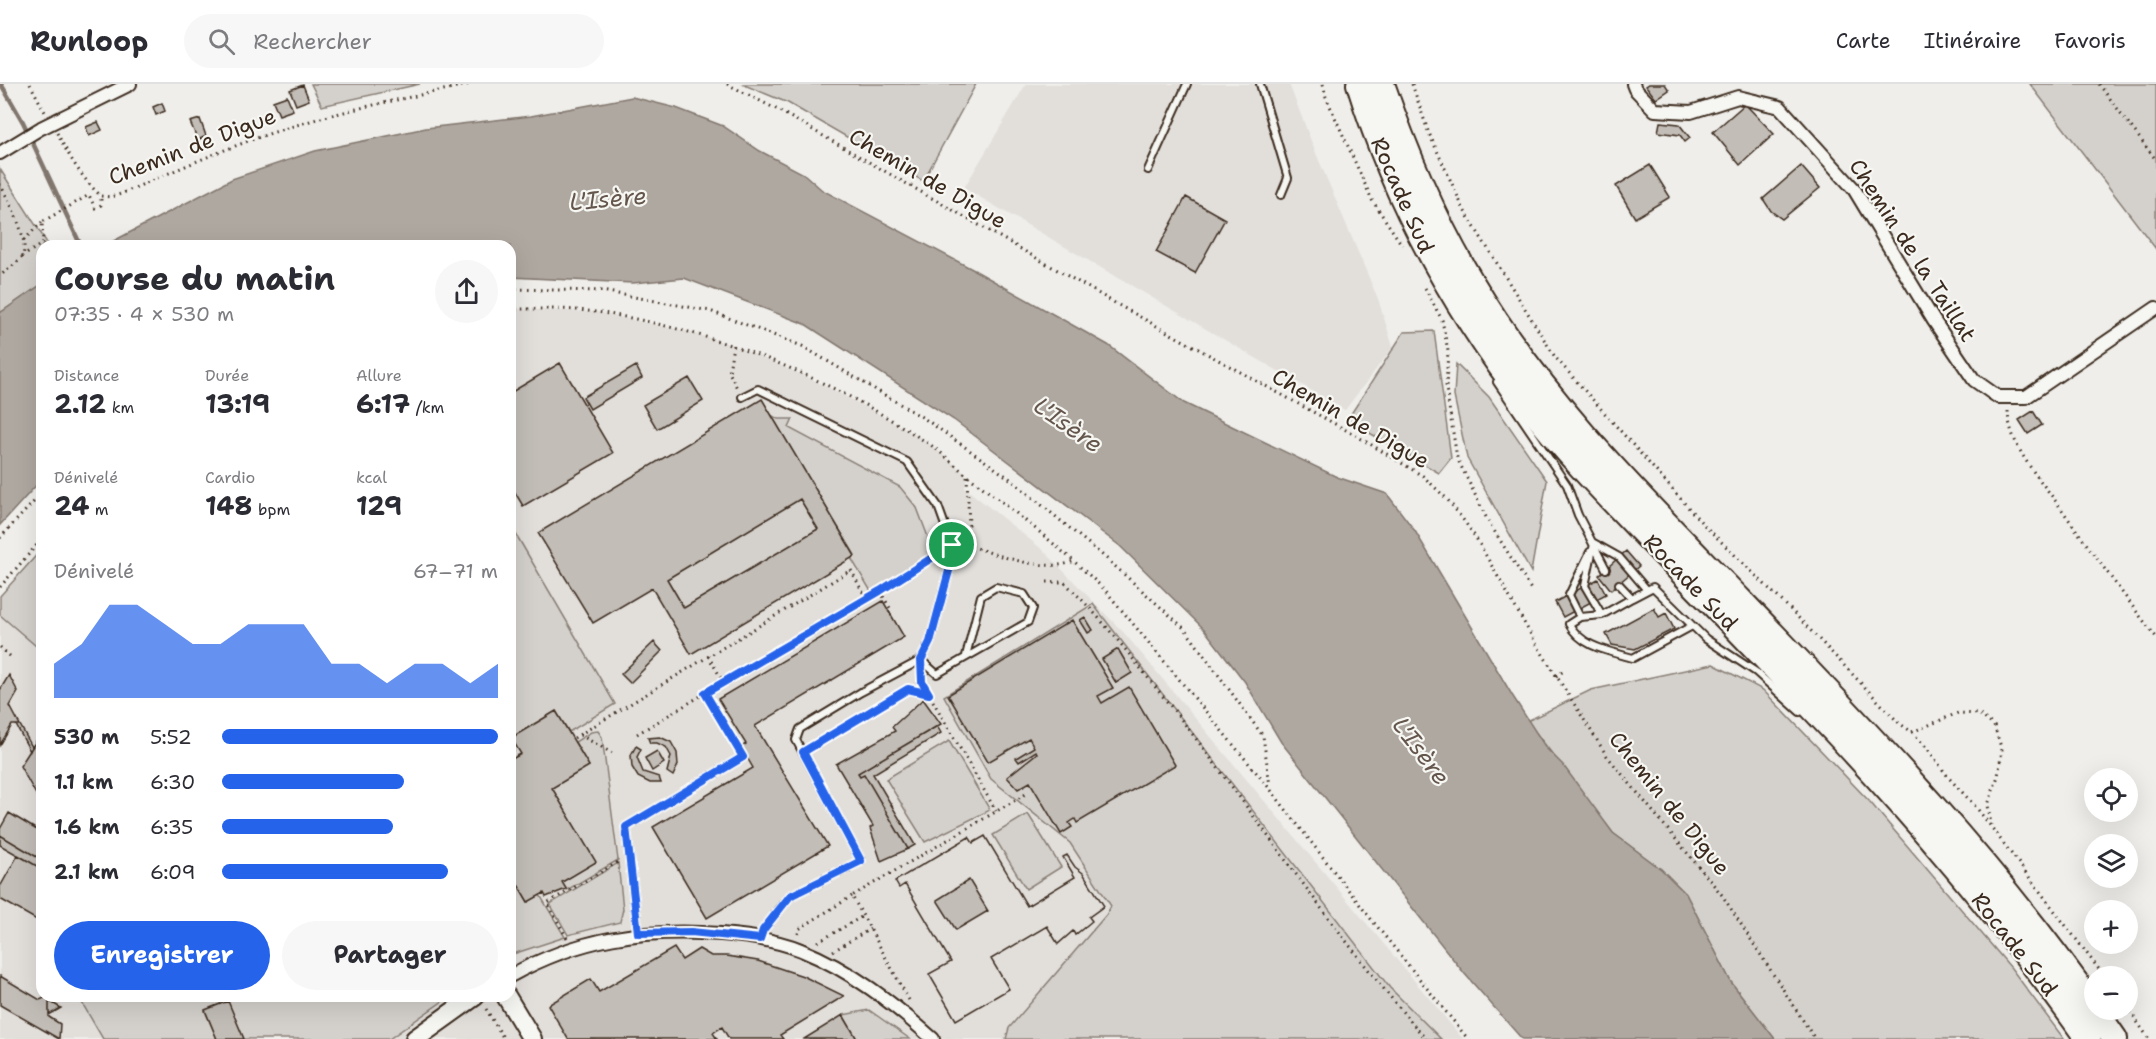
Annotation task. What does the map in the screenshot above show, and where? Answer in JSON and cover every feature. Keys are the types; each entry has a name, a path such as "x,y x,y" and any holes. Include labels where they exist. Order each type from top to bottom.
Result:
{"highway":[{"name":"Rocade Sud","path":"1359,84 1431,278 1551,431 1636,525 1838,735 1955,868 2033,964 2088,1039"},
{"name":"Rocade Sud","path":"1382,84 1419,181 1447,238 1489,311 1545,389 1606,460 1838,702 1922,794 2015,904 2084,996"},
{"name":"Rocade Sud","path":"2102,1020 2115,1039"}],"street":[{"path":"0,153 46,126 130,84"},
{"name":"Chemin de la Taillat","path":"1633,84 1655,110 1691,112 1738,97 1780,107 1854,189 1934,321 1974,380 1998,397 2007,397"},
{"path":"2007,397 2026,397 2156,308"},
{"path":"516,973 547,956 593,942 638,933 691,932 760,939 802,950 826,962 869,987 933,1039"},
{"path":"415,1039 480,1002"},
{"path":"510,1002 532,1039"}],"lane":[{"path":"1148,170 1187,84"},
{"path":"1260,84 1288,178 1281,195"},
{"path":"1431,278 1473,340"},
{"path":"1493,376 1568,485 1578,515 1606,569"},
{"path":"742,397 758,389 907,462 938,506 951,542 950,567 930,642 921,660 861,692 800,729 796,740 861,861 790,896 763,930 760,939"},
{"path":"1594,543 1619,557 1647,590"},
{"path":"1594,543 1585,586 1602,615"},
{"path":"1580,617 1569,595 1594,543"},
{"path":"1619,584 1632,598"},
{"path":"921,660 937,674 1028,622 1034,608 1024,594 996,587 981,596 966,656"},
{"path":"1692,626 1633,658 1594,647 1575,636 1569,624 1580,617 1602,615 1653,587 1706,639 1774,687 1804,716"},
{"path":"638,933 626,827 743,757"},
{"path":"1867,778 1955,868"}],"path":[{"path":"30,84 46,126 92,188 101,196"},
{"name":"Chemin de Digue","path":"42,222 89,195 95,208 101,205 101,196 111,197 121,194 215,153 300,124 470,84"},
{"name":"Chemin de Digue","path":"727,84 778,110 1122,307 1355,435 1415,471 1447,499 1467,525 1556,676 1607,756 1722,895 1815,1039"},
{"path":"1323,84 1372,200 1405,250"},
{"path":"1412,84 1428,131 1464,210 1555,357 1702,523 1793,612 1899,723 1912,732 1927,748 1949,778 1976,807 2096,966"},
{"path":"2099,84 2156,160"},
{"path":"0,184 24,240 22,257"},
{"path":"24,240 42,222"},
{"path":"42,222 44,240"},
{"path":"0,276 36,248"},
{"path":"1431,278 1448,351 1446,388 1457,458 1488,520 1532,591"},
{"path":"516,289 602,291 710,311 802,346 925,419 1009,478 1107,559 1185,629 1263,736 1270,789"},
{"path":"733,345 729,372 742,397"},
{"path":"2007,397 2008,423 2020,450 2098,561 2156,637"},
{"path":"966,544 969,527 967,475"},
{"path":"0,538 36,499"},
{"path":"637,734 723,681 880,591 951,542 1046,565 1065,565 1074,561"},
{"path":"0,587 36,546"},
{"path":"574,738 851,570 866,598"},
{"path":"1047,582 1064,582 1098,614 1221,769 1382,989 1426,1039"},
{"path":"880,591 890,608"},
{"path":"0,647 11,657"},
{"path":"708,656 723,681"},
{"path":"921,660 922,682 996,811"},
{"path":"1556,676 1564,671"},
{"path":"803,752 908,689 929,694"},
{"path":"705,693 743,757"},
{"path":"1912,732 1958,713 1979,714 1994,726 2002,750 1998,776 1988,805 1992,829"},
{"path":"580,735 612,753"},
{"path":"798,932 852,896 1026,794"},
{"path":"547,903 620,861"},
{"path":"852,896 910,1001"},
{"path":"544,898 568,939"},
{"path":"814,945 863,916"},
{"path":"831,952 870,929"},
{"path":"480,1002 504,1039"},
{"path":"2136,1020 2149,1039"}],"shaded area":[{"path":"311,84 420,84 322,106"},
{"path":"742,84 976,84 923,181 788,103"},
{"path":"1026,84 1289,84 1378,299 1393,347 1345,410 964,188"},
{"path":"2030,84 2156,84 2156,249"},
{"path":"0,169 45,240 36,240 36,288 0,313"},
{"path":"516,309 596,312 686,331 733,345 810,378 868,408 925,440 967,475 965,488 1043,550 1125,634 1463,1039 0,1039 0,602 36,563 36,1002 516,1002"},
{"path":"1434,331 1451,458 1439,473 1347,420 1404,332"},
{"path":"1456,364 1489,397 1547,481 1531,572 1467,458 1454,396"},
{"path":"771,415 778,419 793,419 789,428 900,487 917,508 933,550 921,562 872,593 851,558 855,555"},
{"path":"800,499 818,529 684,608 667,579"},
{"path":"516,534 615,704 569,732 556,711 516,734"},
{"path":"36,556 36,646 0,615 0,596"},
{"path":"1093,604 1390,988 1441,1039 1006,1039 1009,1028 1106,915 1111,906 1070,843 991,779 944,696"},
{"path":"1713,664 1763,690 1870,802 2011,968 2064,1039 1775,1039 1731,982 1686,894 1661,869 1613,833 1527,721 1591,690"},
{"path":"598,731 602,737 618,860 567,890 562,882 595,862 552,788 589,766 575,742 591,732"},
{"path":"949,741 990,810 925,842 886,779"},
{"path":"1028,814 1061,867 1026,889 993,835"},
{"path":"618,863 623,909 620,922 568,935 550,904"},
{"path":"516,881 528,902 540,895 565,937 516,953"},
{"path":"81,1002 225,1002 205,1011 217,1039 103,1039"},
{"path":"227,1002 441,1002 389,1039 244,1039"},
{"path":"869,1010 910,1039 857,1039 843,1015"}],"water":[{"name":"L'Isère","path":"632,97 676,108 723,126 760,151 804,174 822,190 974,270 1108,345 1184,403 1337,477 1387,494 1415,531 1546,748 1563,765 1613,833 1661,869 1686,894 1731,982 1775,1039 1522,1039 1464,973 1281,742 1245,682 1204,629 1120,546 954,420 805,324 684,278 633,283 516,277 516,240 115,240 232,179 315,151 426,128 531,116"},
{"path":"36,288 36,486 0,525 0,313"}],"building":[{"path":"1665,84 1669,90 1656,99 1646,86"},
{"path":"303,85 309,100 296,105 290,90"},
{"path":"287,96 293,110 279,115 273,101"},
{"path":"162,103 165,111 156,115 153,107"},
{"path":"1745,104 1774,134 1740,165 1713,132"},
{"path":"200,119 206,136 198,140 190,122"},
{"path":"98,122 102,130 89,136 86,127"},
{"path":"1660,122 1679,124 1690,138 1685,142 1680,135 1658,132"},
{"path":"1650,165 1670,197 1635,218 1616,186"},
{"path":"1801,166 1820,188 1782,219 1771,211 1763,199"},
{"path":"1186,197 1225,219 1195,273 1156,252"},
{"path":"560,363 613,453 523,506 516,494 516,389"},
{"path":"636,366 642,378 590,409 583,397"},
{"path":"689,378 703,401 657,429 643,405"},
{"path":"762,399 855,556 691,654 652,588 593,623 538,533","holes":["800,499 818,529 684,608 667,579"]},
{"path":"2033,411 2042,425 2028,434 2019,420"},
{"path":"1626,551 1639,566 1611,590 1599,575"},
{"path":"1598,579 1606,594 1563,617 1555,602"},
{"path":"883,601 904,637 755,726 828,846 707,918 653,827 753,768 741,747 746,744 718,699"},
{"path":"1654,608 1659,617 1666,613 1674,629 1635,649 1612,645 1606,634"},
{"path":"1085,617 1093,630 1088,633 1080,620"},
{"path":"1072,620 1113,688 1098,696 1102,703 1129,687 1175,765 1077,823 1075,819 1069,823 1072,827 1061,834 1030,782 1018,789 1007,777 1037,753 1036,751 1019,762 1016,758 1034,747 1029,738 988,762 948,695"},
{"path":"654,642 662,651 630,683 621,674"},
{"path":"1118,649 1132,673 1116,683 1102,659"},
{"path":"9,675 18,692 10,706 20,725 12,725 0,745 0,690"},
{"path":"923,699 941,724 858,773 860,776 864,774 908,849 881,861 870,828 873,826 836,764 895,731 892,727"},
{"path":"556,711 589,766 552,788 596,862 562,882 566,889 546,897 544,893 528,902 516,881 516,757 521,754 516,746 516,735"},
{"path":"16,725 20,725 32,747 30,751"},
{"path":"937,726 941,733 873,774 915,845 908,849 864,774 860,776 858,773"},
{"path":"660,737 671,742 677,753 678,765 673,776 667,772 671,756 666,747 650,743 648,738"},
{"path":"36,741 36,794 20,766"},
{"path":"636,746 641,749 637,757 643,772 659,777 661,783 650,783 638,777 632,767 631,755"},
{"path":"657,751 664,763 652,771 645,758"},
{"path":"9,813 36,829 36,856 0,835 0,829"},
{"path":"0,835 36,856 36,866 0,845"},
{"path":"985,836 1027,906 1075,877 1063,857 1067,855 1075,867 1083,873 1104,906 1089,917 1092,921 1075,935 1073,931 1058,944 1047,926 991,959 1009,989 956,1020 929,974 951,962 905,884 899,888 895,881 969,837 973,843","holes":["969,880 988,911 956,930 937,900"]},
{"path":"985,836 1027,906 1075,877 1063,857 1067,855 1075,867 1083,873 1104,906 1089,917 1092,921 1075,935 1073,931 1058,944 1047,926 991,959 1009,989 956,1020 929,974 951,962 905,884 899,888 895,881 969,837 973,843"},
{"path":"18,855 36,866 36,920 0,899 0,887"},
{"path":"674,948 682,960 699,949 711,956 758,961 803,976 844,996 780,1035 783,1039 729,1039 722,1027 713,1033 717,1039 568,1039 548,1005 591,979 599,992"},
{"path":"0,976 36,998 36,1002 49,1002 49,1017 60,1024 59,1039 0,1005"},
{"path":"49,1002 61,1008 49,1015"},
{"path":"228,1002 244,1039 217,1039 205,1010"},
{"path":"843,1015 857,1039 804,1039"}],"waterway":[{"path":"1,84 23,122 78,240"}],"route":[{"path":"952,545 950,567 930,642 921,660 922,682 929,694 925,695 908,689 803,752 861,861 790,896 763,930 760,939 691,932 638,933 626,827 743,757 705,693 880,591 952,545"}]}
